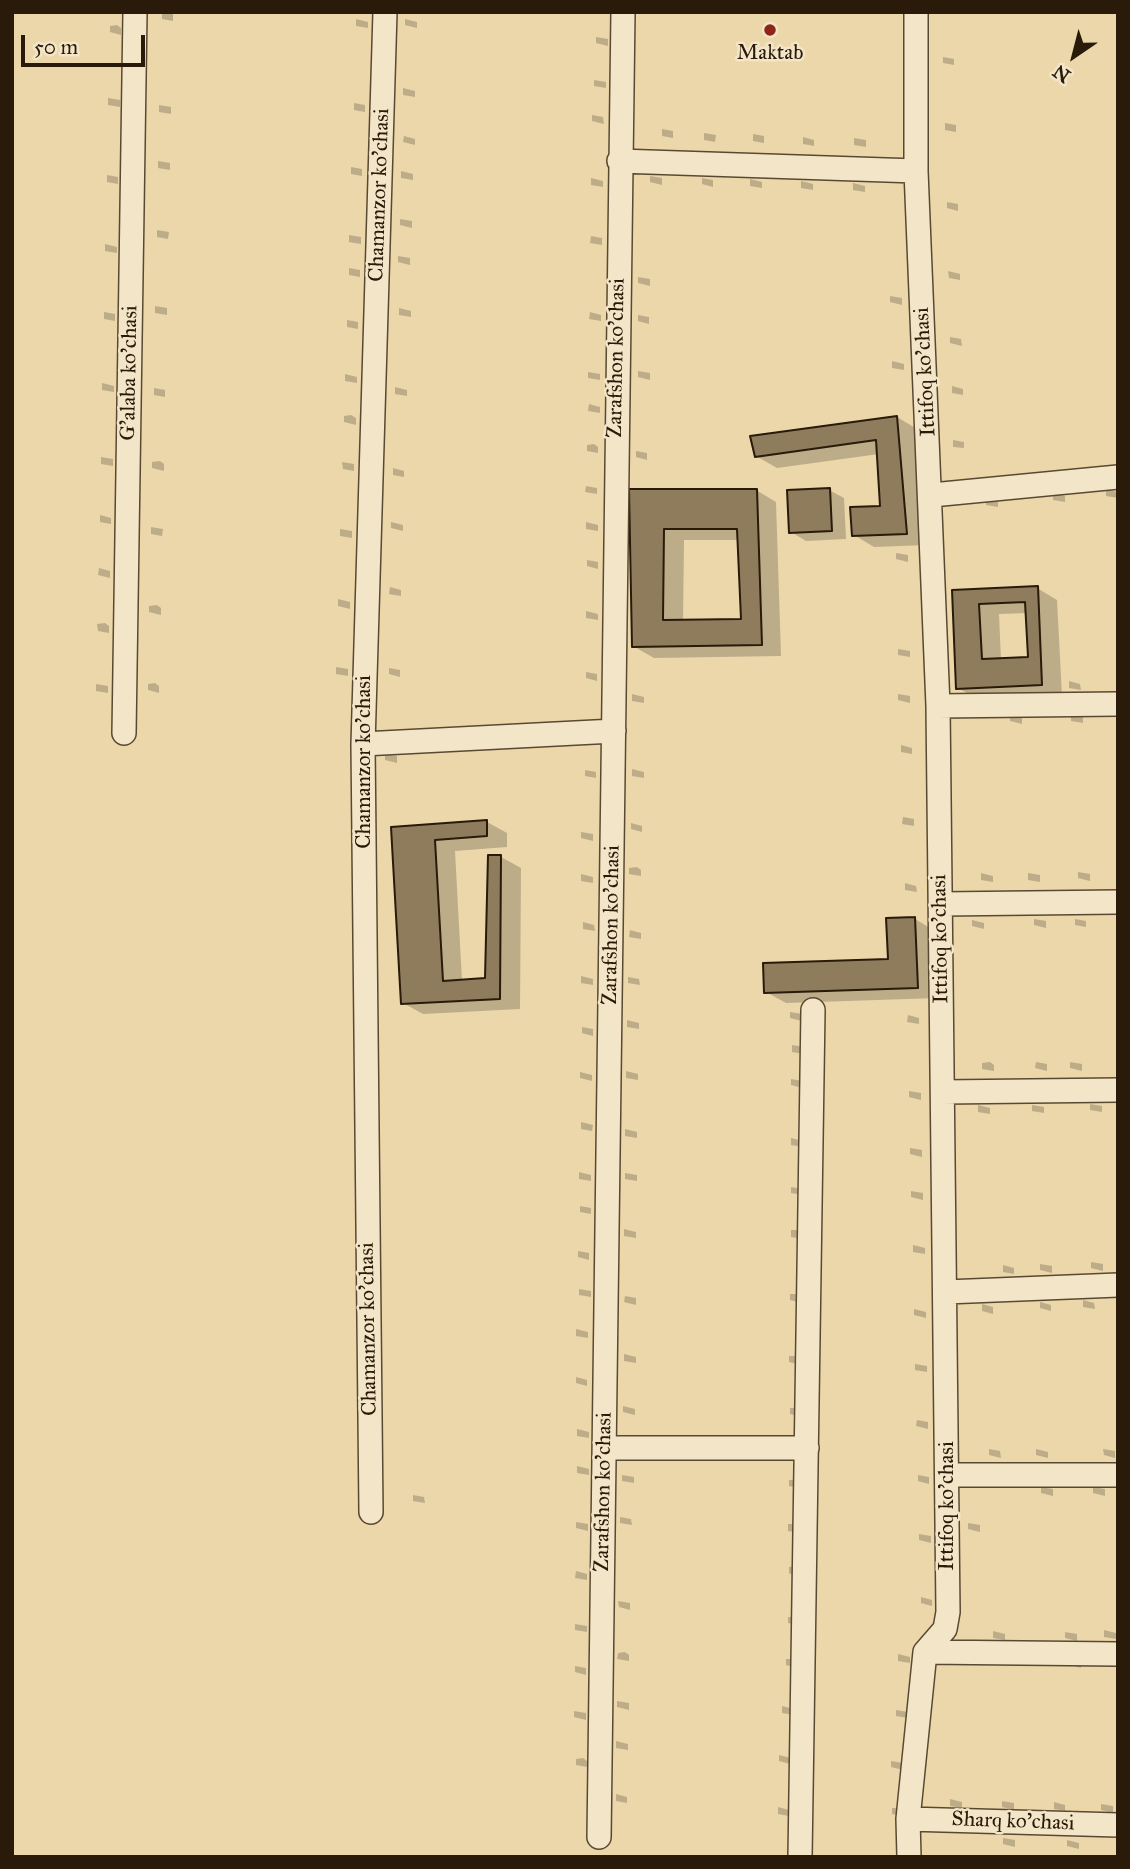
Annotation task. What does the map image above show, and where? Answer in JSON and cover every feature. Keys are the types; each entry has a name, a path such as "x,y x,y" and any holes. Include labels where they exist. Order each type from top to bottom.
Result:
{"street":[{"name":"G'alaba ko'chasi","path":"124,733 135,12"},
{"name":"Chamanzor ko'chasi","path":"371,1512 363,744 385,12"},
{"name":"Zarafshon ko'chasi","path":"599,1837 623,12"},
{"name":"Ittifoq ko'chasi","path":"916,12 916,171 932,495 938,706 948,1475 948,1612 945,1629 925,1652"},
{"path":"619,161 916,171"},
{"path":"932,495 1118,477"},
{"path":"938,706 1118,704"},
{"path":"363,744 614,732"},
{"path":"941,904 1118,902"},
{"path":"800,1857 813,1010"},
{"path":"943,1092 1118,1090"},
{"path":"946,1292 1118,1285"},
{"path":"605,1448 807,1448"},
{"path":"948,1475 1118,1475"},
{"path":"909,1857 908,1819 925,1652 1118,1654"},
{"name":"Sharq ko'chasi","path":"908,1819 1118,1825"}],"building":[{"path":"897,416 907,534 852,536 850,507 880,506 876,440 755,457 750,436"},
{"path":"830,488 832,531 789,533 787,490"},
{"path":"629,489 757,489 762,645 632,647","holes":["664,529 737,529 741,619 663,620"]},
{"path":"1038,586 1042,685 956,689 952,590","holes":["1025,602 1028,657 982,659 979,604"]},
{"path":"487,820 487,836 435,840 443,981 485,978 488,855 501,855 500,999 401,1004 391,827"},
{"path":"915,917 918,988 764,993 763,963 888,959 886,918"}],"place":[{"name":"Maktab","path":"770,30"}]}
